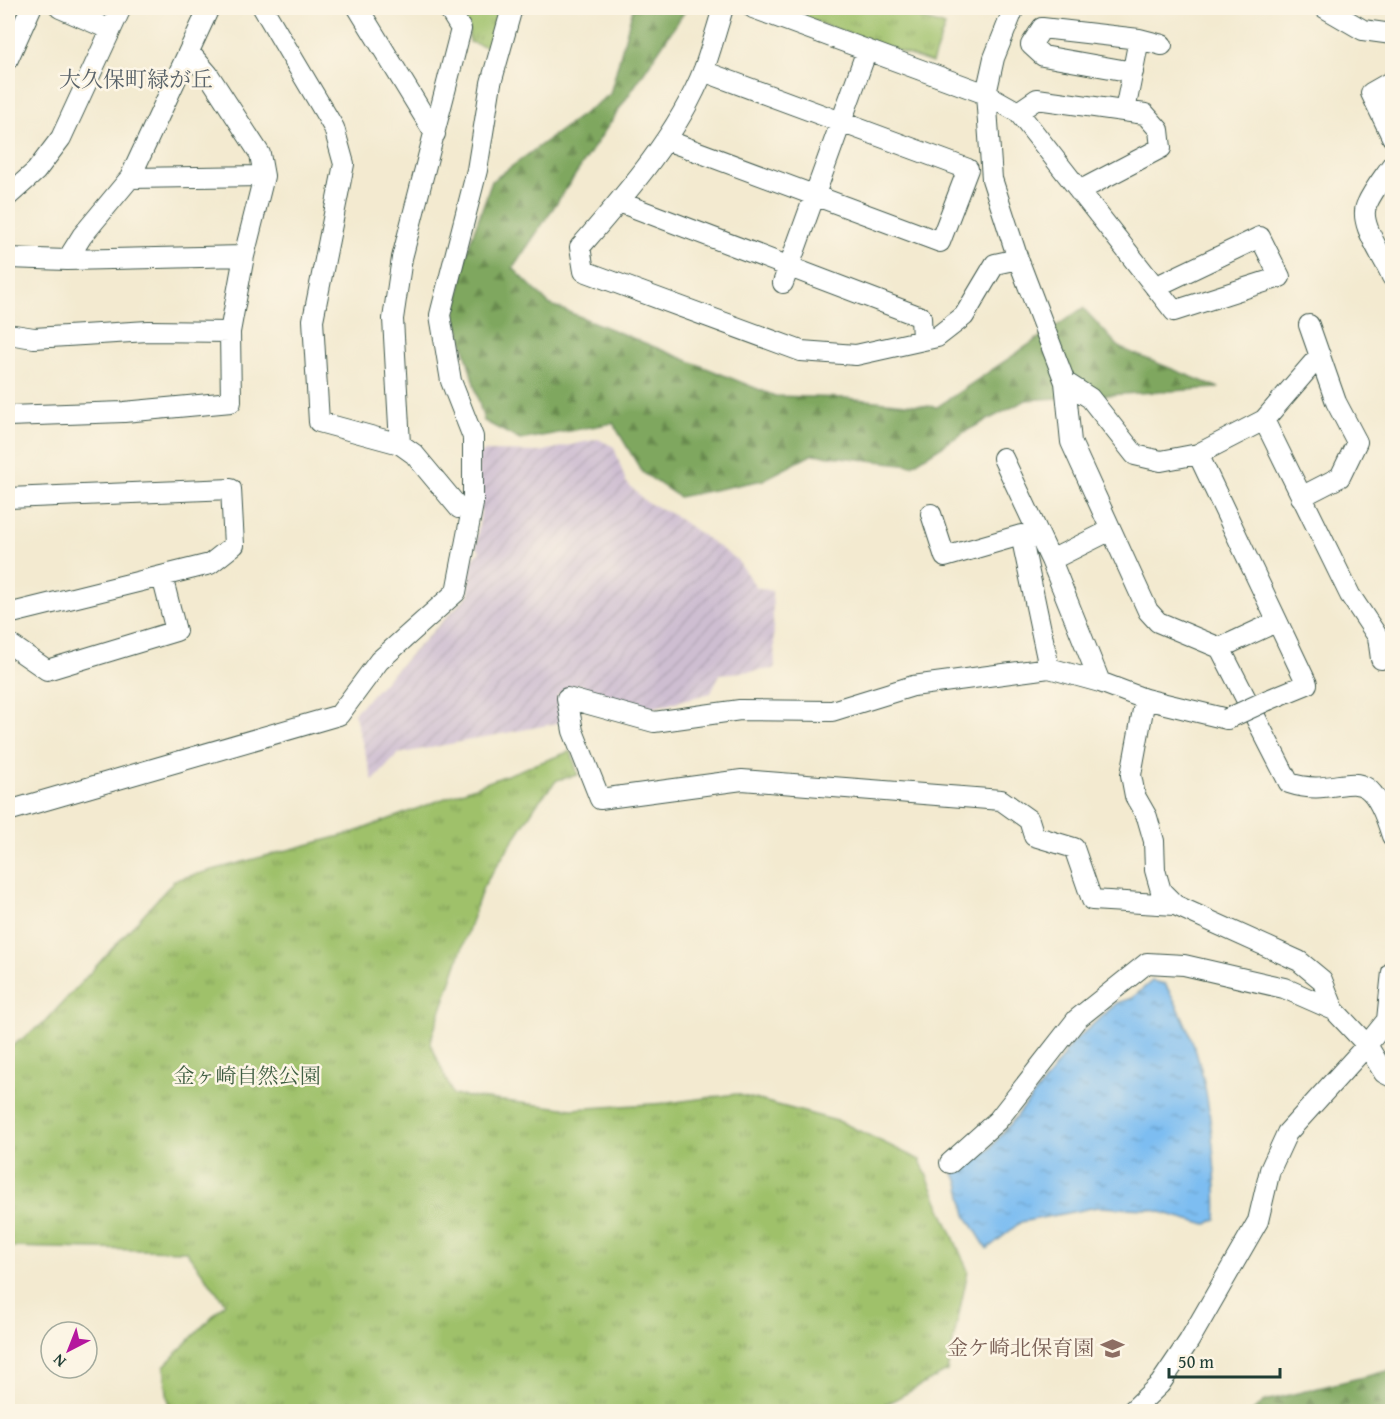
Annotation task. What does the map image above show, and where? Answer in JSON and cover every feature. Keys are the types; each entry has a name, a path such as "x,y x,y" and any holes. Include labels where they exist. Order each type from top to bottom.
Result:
{"street":[{"path":"8,59 31,8"},
{"path":"60,8 111,30"},
{"path":"8,196 36,171 61,138 121,8"},
{"path":"68,260 82,236 130,178 209,8"},
{"path":"262,8 334,128 344,164 313,321 319,422 400,444 414,454 459,508 473,504"},
{"path":"358,8 435,134"},
{"path":"400,444 393,319 402,258 461,29 448,8"},
{"path":"8,811 339,715 379,661 456,592 473,504 473,437 451,381 440,315 477,170 491,83 512,8"},
{"path":"723,8 703,71 666,140 619,202 580,247 584,272 801,351 856,356 937,337 964,316 995,264 1018,259"},
{"path":"753,8 986,94 1018,112 1155,287 1174,311 1280,276 1260,237 1155,287"},
{"path":"1014,8 994,58 986,94 992,179 1018,259 1065,382 1071,442 1111,530 1148,610 1158,622 1220,648 1289,783 1299,787 1362,785 1374,792 1383,806 1392,836"},
{"path":"1325,8 1363,30 1392,34"},
{"path":"1133,72 1043,56 1031,45 1042,28 1139,39 1162,45"},
{"path":"1125,111 1139,39"},
{"path":"786,274 867,50"},
{"path":"8,416 124,412 231,402 230,332 244,256 264,176 260,154 208,74 189,52"},
{"path":"666,140 940,242 968,169 703,71"},
{"path":"1392,81 1371,93 1392,137"},
{"path":"1018,112 1037,99 1145,114 1159,130 1161,148 1079,190"},
{"path":"1392,165 1365,206 1365,225 1386,259 1392,277"},
{"path":"130,178 264,176"},
{"path":"619,202 786,274 921,317 922,340"},
{"path":"8,258 68,260 244,256"},
{"path":"1301,497 1340,477 1357,442 1336,402 1309,325"},
{"path":"8,334 34,338 148,331 230,332"},
{"path":"1065,382 1090,398 1135,455 1161,461 1198,454 1263,420 1320,355"},
{"path":"1263,420 1350,595 1378,637 1381,659"},
{"path":"1175,905 1092,900 1074,848 1035,837 1029,820 1001,800 742,780 600,799 573,731 567,698 654,722 740,710 832,711 913,686 1049,668 1100,681 1144,699 1227,719 1307,684 1198,454"},
{"path":"1003,458 1051,560 1100,681"},
{"path":"8,498 231,489 234,545 210,564 8,614"},
{"path":"931,514 945,557 1021,535 1049,668"},
{"path":"1051,560 1111,530"},
{"path":"8,643 47,670 176,631 162,576"},
{"path":"1220,648 1276,622"},
{"path":"1144,699 1131,775 1135,796 1147,817 1154,841 1155,870 1161,891 1175,905 1299,961 1322,980 1334,1010 1367,1045 1384,1073 1392,1077"},
{"path":"950,1163 998,1120 1077,1019 1148,963 1184,965 1284,988 1334,1010"},
{"path":"1131,1412 1160,1384 1189,1341 1258,1221 1270,1170 1287,1133 1390,1020 1392,972"}],"shaded area":[{"path":"598,439 614,447 626,482 646,502 672,514 737,560 756,587 772,591 775,669 720,674 711,693 651,708 590,698 581,684 557,695 563,722 398,754 373,781 354,713 469,594 468,565 480,551 476,546 481,511 477,457 485,451 539,452"}],"green space":[{"path":"459,8 500,8 496,49 469,42 469,28"},
{"path":"633,8 687,8 513,268 549,304 775,396 846,398 937,407 1083,308 1120,348 1219,388 1026,400 966,431 912,465 813,454 763,480 679,497 642,472 613,423 520,440 484,421 455,314 468,248 492,181 610,94"},
{"path":"809,8 891,8 945,26 932,63 804,18"},
{"name":"金ヶ崎自然公園","path":"571,751 578,775 557,780 538,802 483,887 430,1042 453,1095 572,1109 668,1103 736,1094 841,1122 920,1160 968,1271 947,1371 874,1411 169,1411 164,1366 225,1303 186,1251 8,1247 8,1049 45,1022 175,880 352,833"},
{"path":"1392,1370 1392,1411 1253,1411 1265,1401"}],"water":[{"path":"1152,981 1165,984 1177,1005 1195,1047 1201,1068 1212,1135 1217,1196 1216,1219 1206,1225 1150,1209 1097,1207 1021,1222 987,1249 966,1215 959,1182 954,1174 989,1150 1048,1078 1071,1044 1117,1003 1132,998"}],"place":[{"name":"金ケ崎北保育園","path":"1112,1348"}],"district":[{"name":"大久保町緑が丘","path":"136,79"}]}
